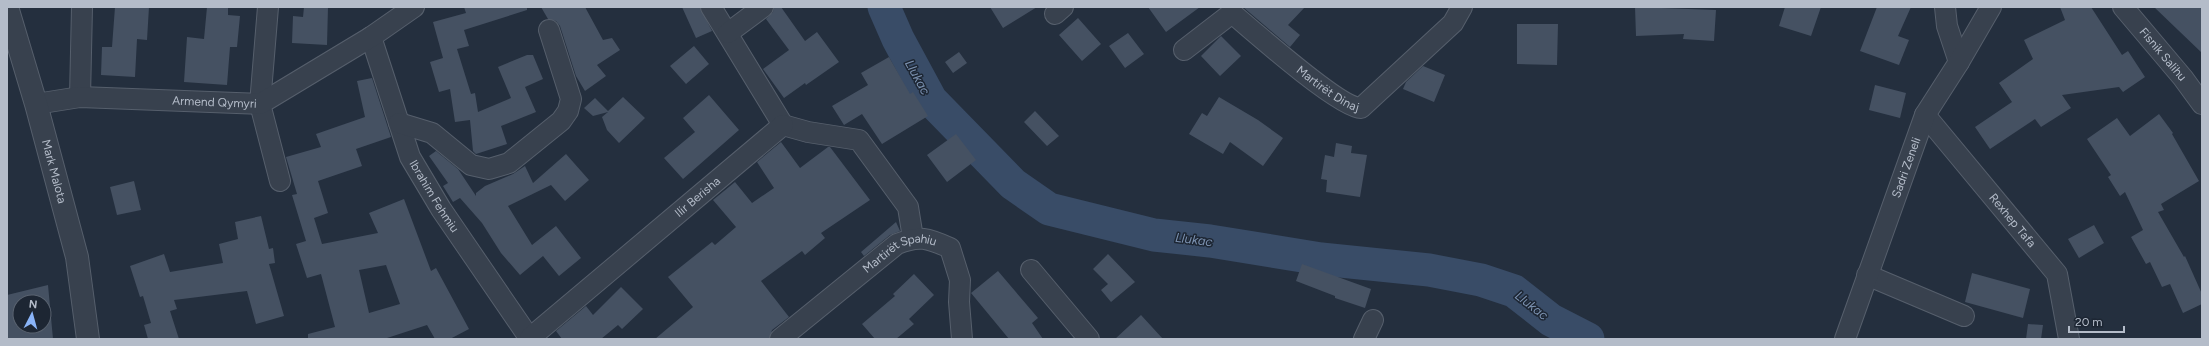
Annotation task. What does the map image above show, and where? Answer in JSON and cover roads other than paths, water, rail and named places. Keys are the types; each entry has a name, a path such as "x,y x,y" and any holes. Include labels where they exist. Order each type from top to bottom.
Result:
{"street":[{"name":"Mark Malota","path":"7,7 36,104 77,257 88,339"},
{"path":"80,97 82,7"},
{"path":"268,7 260,104 280,181"},
{"name":"Armend Qymyri","path":"36,104 80,97 260,104 371,37 414,7"},
{"path":"711,7 783,124 808,132 860,140 908,207 913,238"},
{"path":"728,33 763,7"},
{"name":"Martirët Dinaj","path":"1184,50 1232,13 1319,85 1354,108 1361,108 1453,23 1462,7"},
{"path":"1945,7 1947,26 1959,62"},
{"name":"Sadri Zeneli","path":"1845,339 1925,116 1991,7"},
{"name":"Fisnik Salihu","path":"2123,7 2183,78 2202,104"},
{"path":"399,123 432,133 471,165 489,169 509,163 561,121 568,112 571,99 549,30"},
{"name":"Ibrahim Fehmiu","path":"371,37 410,157 437,202 530,339"},
{"name":"Rexhep Tafa","path":"1925,116 2057,274 2069,339"},
{"name":"Ilir Berisha","path":"530,339 783,124"},
{"name":"Martirët Spahiu","path":"780,339 897,244 913,238 930,239 950,248 960,280 959,302 962,339"},
{"path":"1031,270 1089,339"},
{"path":"1867,275 1964,316"},
{"path":"1364,339 1373,320"}],"waterway":[{"name":"Llukac","path":"884,7 898,39 931,100 1013,184 1049,209 1154,235 1210,241 1321,259 1429,270 1481,280 1514,291 1551,320 1588,339"}]}
